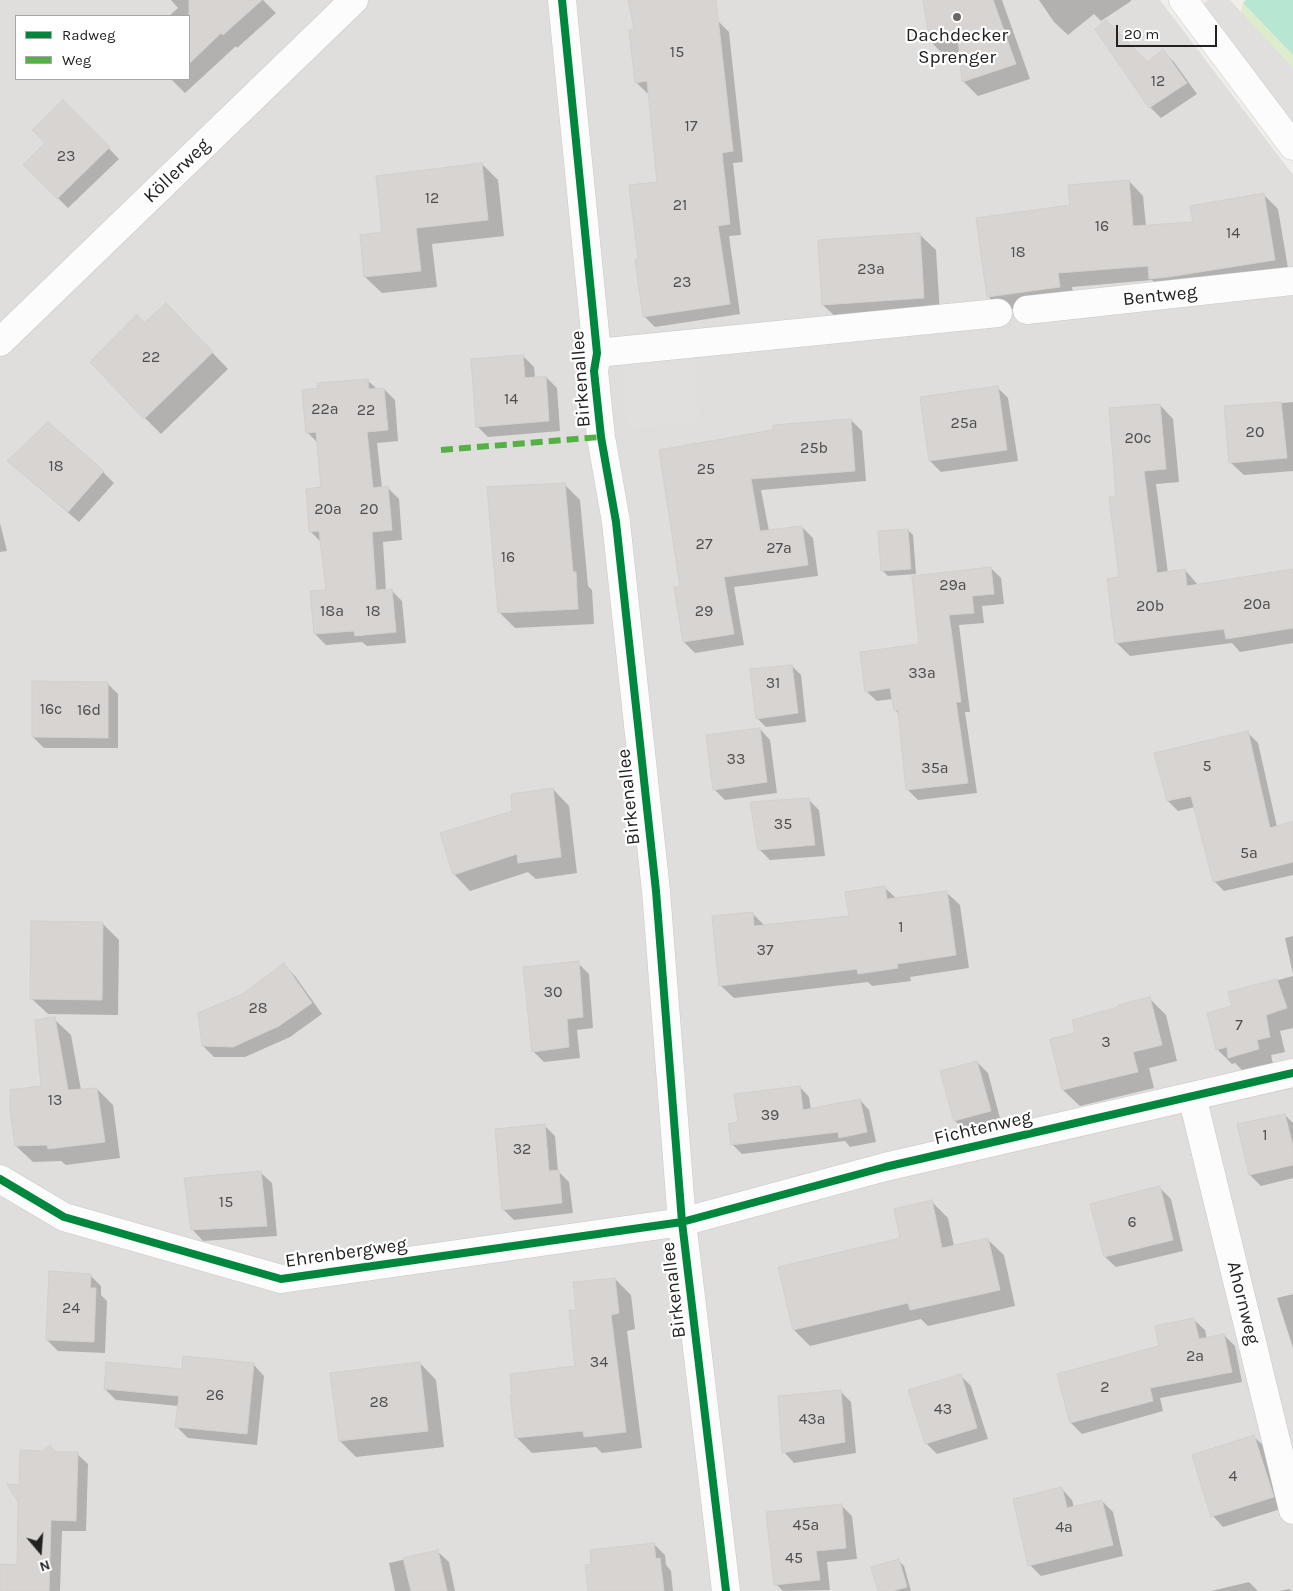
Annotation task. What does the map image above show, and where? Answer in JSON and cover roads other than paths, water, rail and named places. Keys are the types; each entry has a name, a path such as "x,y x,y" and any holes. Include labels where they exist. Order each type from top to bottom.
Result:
{"street":[{"name":"Köllerweg","path":"0,342 354,0"},
{"name":"Birkenallee","path":"562,0 597,353 594,371 601,437 616,522 656,890 682,1222 726,1591"},
{"path":"1183,0 1293,146"},
{"name":"Bentweg","path":"1027,310 1293,281"},
{"name":"Birkenallee","path":"597,353 998,313"},
{"name":"Fichtenweg","path":"682,1222 885,1167 1293,1073"},
{"name":"Ahornweg","path":"1192,1096 1293,1510"},
{"name":"Ehrenbergweg","path":"0,1180 64,1217 280,1279 682,1222"}],"place":[{"name":"Dachdecker Sprenger","path":"957,17"}]}
